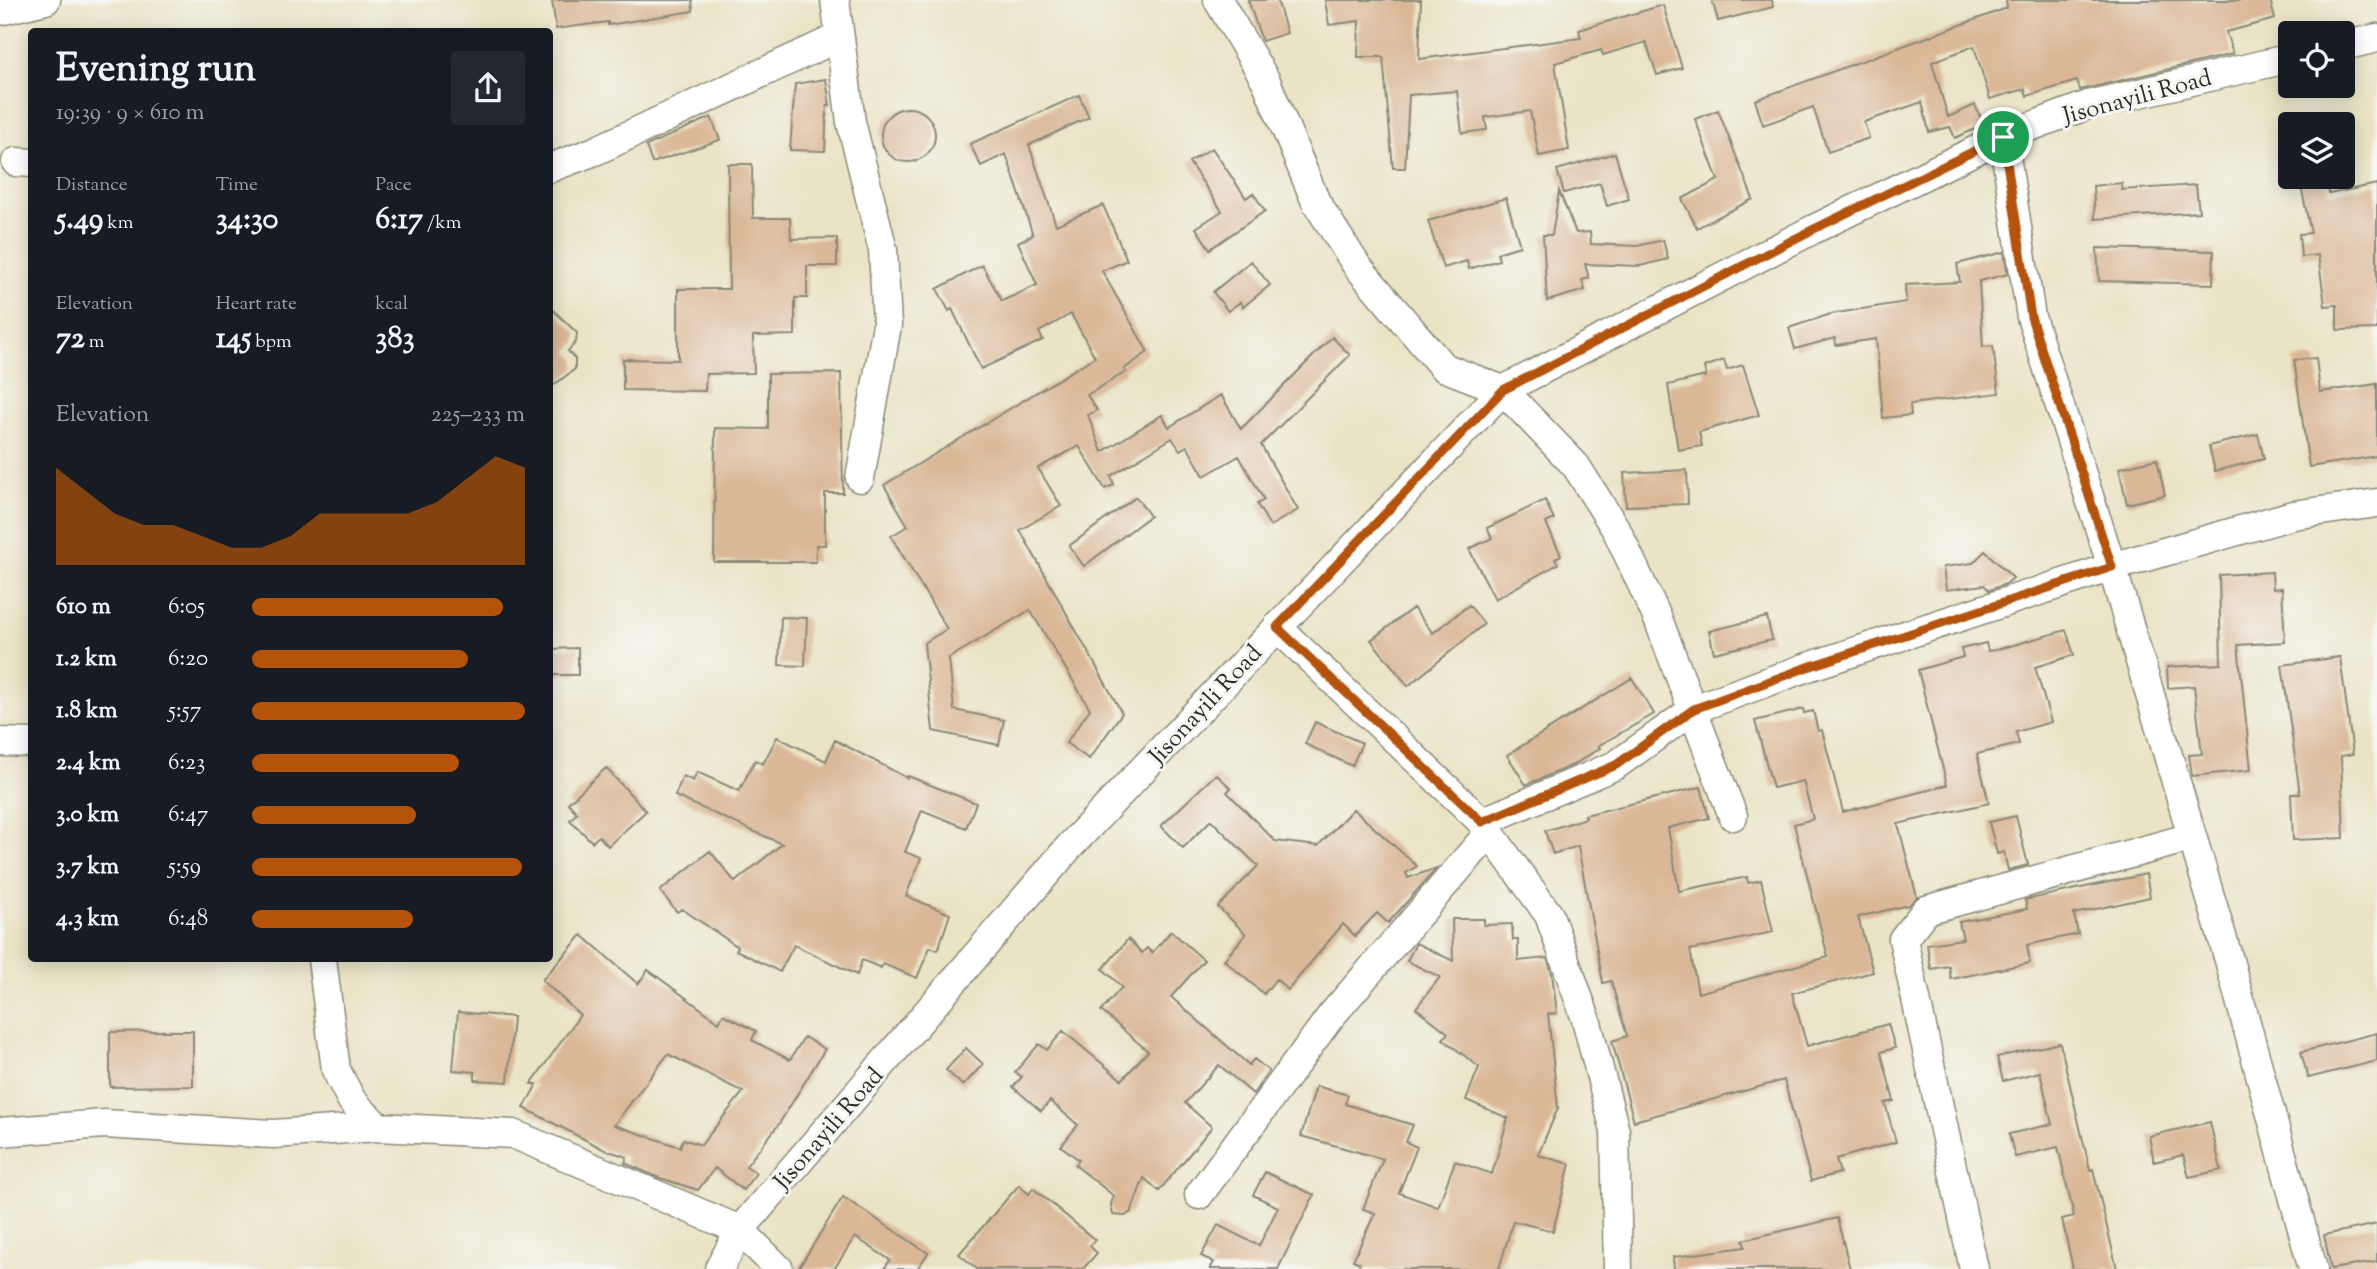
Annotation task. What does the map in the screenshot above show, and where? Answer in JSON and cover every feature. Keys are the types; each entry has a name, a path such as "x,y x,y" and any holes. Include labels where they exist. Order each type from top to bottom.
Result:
{"street":[{"path":"0,11 46,0"},
{"path":"835,0 851,122 883,250 887,325 860,478"},
{"path":"1218,0 1266,81 1316,202 1357,266 1443,368 1503,390 1576,466 1617,531 1658,619 1733,816"},
{"path":"553,167 595,151 839,37"},
{"path":"2355,43 2377,38"},
{"name":"Jisonayili Road","path":"719,1269 740,1230 1070,846 1503,390 1814,229 2003,137 2088,105 2278,61"},
{"path":"2003,137 2031,317 2112,567 2192,836 2313,1269"},
{"path":"1199,1195 1331,1016 1485,828 1616,765 1694,709 1805,668 2112,567 2293,515 2377,503"},
{"path":"1277,627 1485,828 1549,915 1586,1019 1615,1131 1618,1269"},
{"path":"0,742 28,743"},
{"path":"1974,1269 1903,939 1927,910 2192,836"},
{"path":"322,962 336,1070 352,1101 378,1126"},
{"path":"0,1132 104,1124 273,1134 378,1126 513,1134 740,1230 779,1269"}],"building":[{"path":"552,0 692,0 693,11 608,25 608,22 556,29"},
{"path":"1248,0 1277,0 1287,33 1262,41"},
{"path":"1325,0 1421,0 1419,59 1581,38 1579,30 1663,5 1682,68 1657,75 1646,42 1603,55 1601,50 1555,63 1569,150 1539,156 1530,111 1485,117 1487,130 1462,133 1457,91 1409,95 1405,168 1393,168 1383,57 1358,57 1359,21 1329,25"},
{"path":"1712,0 1772,0 1773,7 1718,21"},
{"path":"2006,0 2270,0 2275,19 2226,32 2233,54 2080,90 2077,81 2027,96 2025,89 1990,99 1974,46 1932,62 1948,117 1975,105 1984,125 1955,138 1950,127 1929,132 1922,102 1864,122 1869,138 1828,152 1813,107 1763,125 1755,100 2007,8"},
{"path":"826,79 830,106 827,106 825,151 790,150 795,84"},
{"path":"1079,95 1089,117 1029,145 1056,225 1103,205 1127,260 1102,271 1148,352 1124,369 1126,372 1087,395 1097,410 1088,415 1102,452 1162,415 1169,427 1221,395 1241,429 1332,337 1350,355 1261,445 1298,510 1270,526 1257,504 1264,500 1239,456 1204,476 1187,446 1180,450 1172,438 1111,476 1114,485 1105,489 1079,446 1038,468 1061,506 1020,530 1122,713 1089,759 1066,743 1090,709 1030,610 949,658 954,710 1004,720 999,745 933,731 924,643 947,629 891,536 908,526 884,485 1095,357 1071,314 1039,332 1043,340 981,369 952,309 949,311 937,289 982,265 1002,301 1037,285 1018,242 1033,235 1006,154 981,166 970,144"},
{"path":"908,108 927,116 935,135 927,154 908,162 889,154 881,135 889,116"},
{"path":"1718,110 1753,199 1697,228 1682,199 1718,180 1695,119"},
{"path":"711,117 720,140 652,163 646,146"},
{"path":"1212,148 1246,198 1253,193 1265,211 1210,249 1196,228 1222,211 1189,162"},
{"path":"1615,153 1629,199 1607,206 1600,183 1564,193 1557,170"},
{"path":"728,164 752,164 753,218 790,218 791,239 837,238 837,266 807,266 807,298 795,298 795,335 753,336 754,373 706,374 705,391 623,390 623,359 678,360 678,289 729,289"},
{"path":"2122,183 2122,190 2196,185 2199,212 2095,219 2093,186"},
{"path":"2377,184 2377,329 2337,330 2337,305 2325,306 2318,255 2301,257 2299,234 2311,233 2302,189 2328,189 2329,194"},
{"path":"1559,191 1576,233 1590,232 1591,244 1637,246 1663,240 1668,259 1640,266 1585,264 1589,278 1582,280 1585,290 1547,301 1543,235 1552,235"},
{"path":"1506,198 1520,246 1497,253 1499,260 1469,269 1467,261 1443,268 1428,221"},
{"path":"2097,248 2214,251 2213,284 2099,281"},
{"path":"2004,252 2008,274 1979,281 1983,347 1993,346 1999,393 1910,404 1911,415 1883,418 1876,339 1836,345 1835,338 1795,349 1789,328 1831,314 1906,302 1905,285 1960,282 1957,264"},
{"path":"1251,261 1270,285 1243,307 1240,302 1228,311 1213,292"},
{"path":"553,310 577,333 576,342 568,351 575,359 575,369 553,386"},
{"path":"2316,358 2320,392 2377,384 2377,456 2309,467 2294,360"},
{"path":"1724,360 1727,370 1743,365 1759,415 1699,432 1702,446 1678,450 1668,385 1706,376 1704,367"},
{"path":"841,373 843,493 825,493 825,545 816,545 816,562 714,562 715,428 768,429 768,374"},
{"path":"2258,434 2264,459 2215,471 2209,446"},
{"path":"2157,459 2165,495 2127,504 2119,468"},
{"path":"1687,470 1688,504 1626,506 1624,473"},
{"path":"1136,497 1150,516 1084,566 1069,546"},
{"path":"1545,500 1554,519 1546,523 1561,555 1555,559 1558,564 1495,599 1469,549 1492,538 1487,528"},
{"path":"1985,551 2013,578 2006,584 1989,590 1984,585 1946,590 1943,567 1973,563"},
{"path":"2272,572 2273,589 2282,588 2285,642 2238,645 2251,770 2192,776 2189,755 2202,754 2194,686 2168,688 2167,667 2221,664 2219,575"},
{"path":"1469,605 1484,624 1408,686 1371,640 1413,608 1433,633"},
{"path":"781,617 807,618 805,666 779,665"},
{"path":"1767,617 1772,640 1714,653 1709,631"},
{"path":"2066,630 2074,655 2035,667 2051,722 2016,732 2019,744 1977,754 1989,803 1898,824 1917,897 1909,905 1858,917 1873,972 1792,993 1807,1046 1888,1024 1895,1048 1881,1052 1894,1101 1885,1103 1896,1142 1836,1159 1840,1173 1811,1181 1784,1080 1634,1121 1612,1041 1627,1036 1611,981 1603,983 1578,846 1553,854 1545,831 1586,818 1585,815 1701,787 1709,818 1668,828 1679,891 1747,877 1748,883 1761,880 1773,932 1690,950 1698,993 1828,957 1794,824 1813,819 1803,781 1773,788 1755,721 1803,709 1804,713 1813,711 1818,731 1822,730 1843,812 1947,785 1918,670 1963,657 1961,649 1986,643 1988,651 1996,650"},
{"path":"578,648 578,675 553,675 553,649"},
{"path":"2340,657 2353,754 2341,756 2344,838 2293,840 2291,794 2300,794 2282,665"},
{"path":"1632,678 1654,714 1598,746 1600,748 1573,765 1526,785 1507,755"},
{"path":"1315,722 1362,743 1352,766 1305,744"},
{"path":"777,737 826,761 835,740 907,778 908,776 976,803 966,828 922,810 905,852 921,858 906,896 950,914 938,950 930,947 917,978 883,964 881,968 862,960 857,975 794,945 780,972 736,950 738,947 682,909 677,912 660,891 710,851 735,882 782,844 675,796 683,776 693,781 697,772 739,791 755,760 763,764"},
{"path":"606,768 646,811 608,846 599,836 592,842 570,820 577,813 568,803"},
{"path":"1216,774 1231,788 1227,792 1275,841 1318,846 1353,809 1417,866 1406,873 1408,878 1437,868 1388,923 1377,913 1355,936 1343,924 1288,990 1276,979 1264,994 1224,960 1246,934 1218,907 1258,866 1211,820 1183,848 1161,826"},
{"path":"2016,816 2028,865 2008,870 2004,852 1997,854 1989,822"},
{"path":"2146,874 2150,897 2074,914 2078,934 2027,945 2030,963 1951,979 1949,966 1931,969 1927,944 1963,939 1959,922 2027,909 2025,900"},
{"path":"1452,919 1484,919 1484,925 1512,924 1513,940 1518,940 1518,961 1547,958 1557,1013 1548,1014 1558,1108 1538,1155 1570,1164 1553,1231 1513,1221 1499,1269 1357,1269 1360,1263 1353,1260 1375,1213 1363,1209 1383,1159 1301,1136 1316,1086 1348,1095 1345,1104 1413,1125 1406,1142 1417,1147 1399,1193 1438,1207 1455,1161 1492,1174 1508,1118 1466,1100 1479,1067 1443,1039 1448,1033 1416,1008 1440,977 1407,961 1416,943 1453,961"},
{"path":"1171,931 1204,960 1171,997 1249,1065 1254,1059 1269,1071 1253,1094 1219,1065 1185,1103 1212,1127 1159,1191 1144,1178 1131,1212 1125,1216 1113,1215 1111,1204 1114,1196 1075,1165 1079,1160 1061,1146 1078,1125 1050,1101 1041,1111 1013,1087 1022,1077 1015,1072 1039,1044 1047,1050 1063,1031 1122,1080 1148,1051 1101,1011 1122,987 1103,969 1128,939 1142,953 1147,948 1152,953"},
{"path":"582,935 638,984 648,970 719,1022 723,1014 756,1031 752,1040 790,1060 804,1037 825,1049 779,1124 746,1166 756,1173 743,1190 715,1168 698,1190 625,1163 627,1157 603,1149 524,1108 537,1084 531,1084 580,1015 542,980","holes":["668,1054 743,1092 701,1145 683,1139 680,1147 614,1125"]},
{"path":"458,1012 513,1017 508,1082 475,1080 475,1072 453,1070"},
{"path":"193,1031 193,1086 110,1087 110,1032"},
{"path":"2377,1033 2377,1061 2308,1078 2301,1052"},
{"path":"2060,1043 2117,1269 2073,1269 2062,1219 2074,1216 2058,1147 2015,1157 2009,1134 2052,1124 2040,1072 2003,1081 1997,1057"},
{"path":"966,1048 983,1064 963,1086 946,1070"},
{"path":"2210,1122 2221,1170 2189,1177 2183,1155 2154,1162 2149,1136"},
{"path":"1265,1172 1314,1195 1278,1269 1210,1269 1214,1262 1201,1256 1218,1225 1259,1246 1278,1207 1253,1195"},
{"path":"1019,1185 1029,1194 1033,1188 1095,1240 1090,1246 1097,1253 1083,1269 977,1269 959,1254"},
{"path":"843,1197 928,1253 917,1269 884,1269 890,1260 855,1237 834,1269 798,1269"},
{"path":"1837,1218 1850,1269 1674,1269 1673,1257 1745,1247 1743,1240"},
{"path":"2377,1224 2377,1262 2331,1269 2324,1235"}],"route":[{"path":"2003,137 2031,317 2112,567 1805,668 1694,709 1616,765 1482,822 1277,627 1503,390 1814,229 2003,137"}]}
